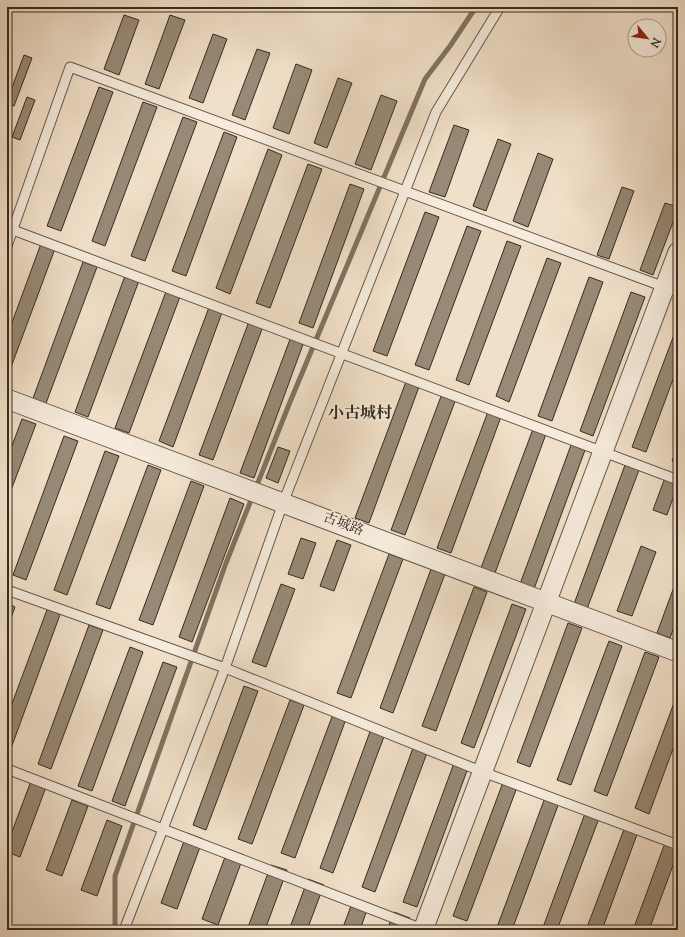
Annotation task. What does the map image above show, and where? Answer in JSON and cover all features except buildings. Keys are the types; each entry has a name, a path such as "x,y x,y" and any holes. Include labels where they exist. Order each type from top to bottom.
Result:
{"street":[{"path":"424,930 603,452 671,290 678,252"},
{"name":"古城路","path":"7,399 678,652"}],"lane":[{"path":"124,930 226,668 283,503 436,112 500,7"},
{"path":"7,246 70,67 671,290"},
{"path":"12,230 678,480"},
{"path":"7,590 226,668 483,772 678,845"},
{"path":"7,769 424,930"}],"waterway":[{"path":"115,930 115,876 226,563 290,402 425,79 450,46 476,7"}],"district":[{"name":"小古城村","path":"360,414"}]}
